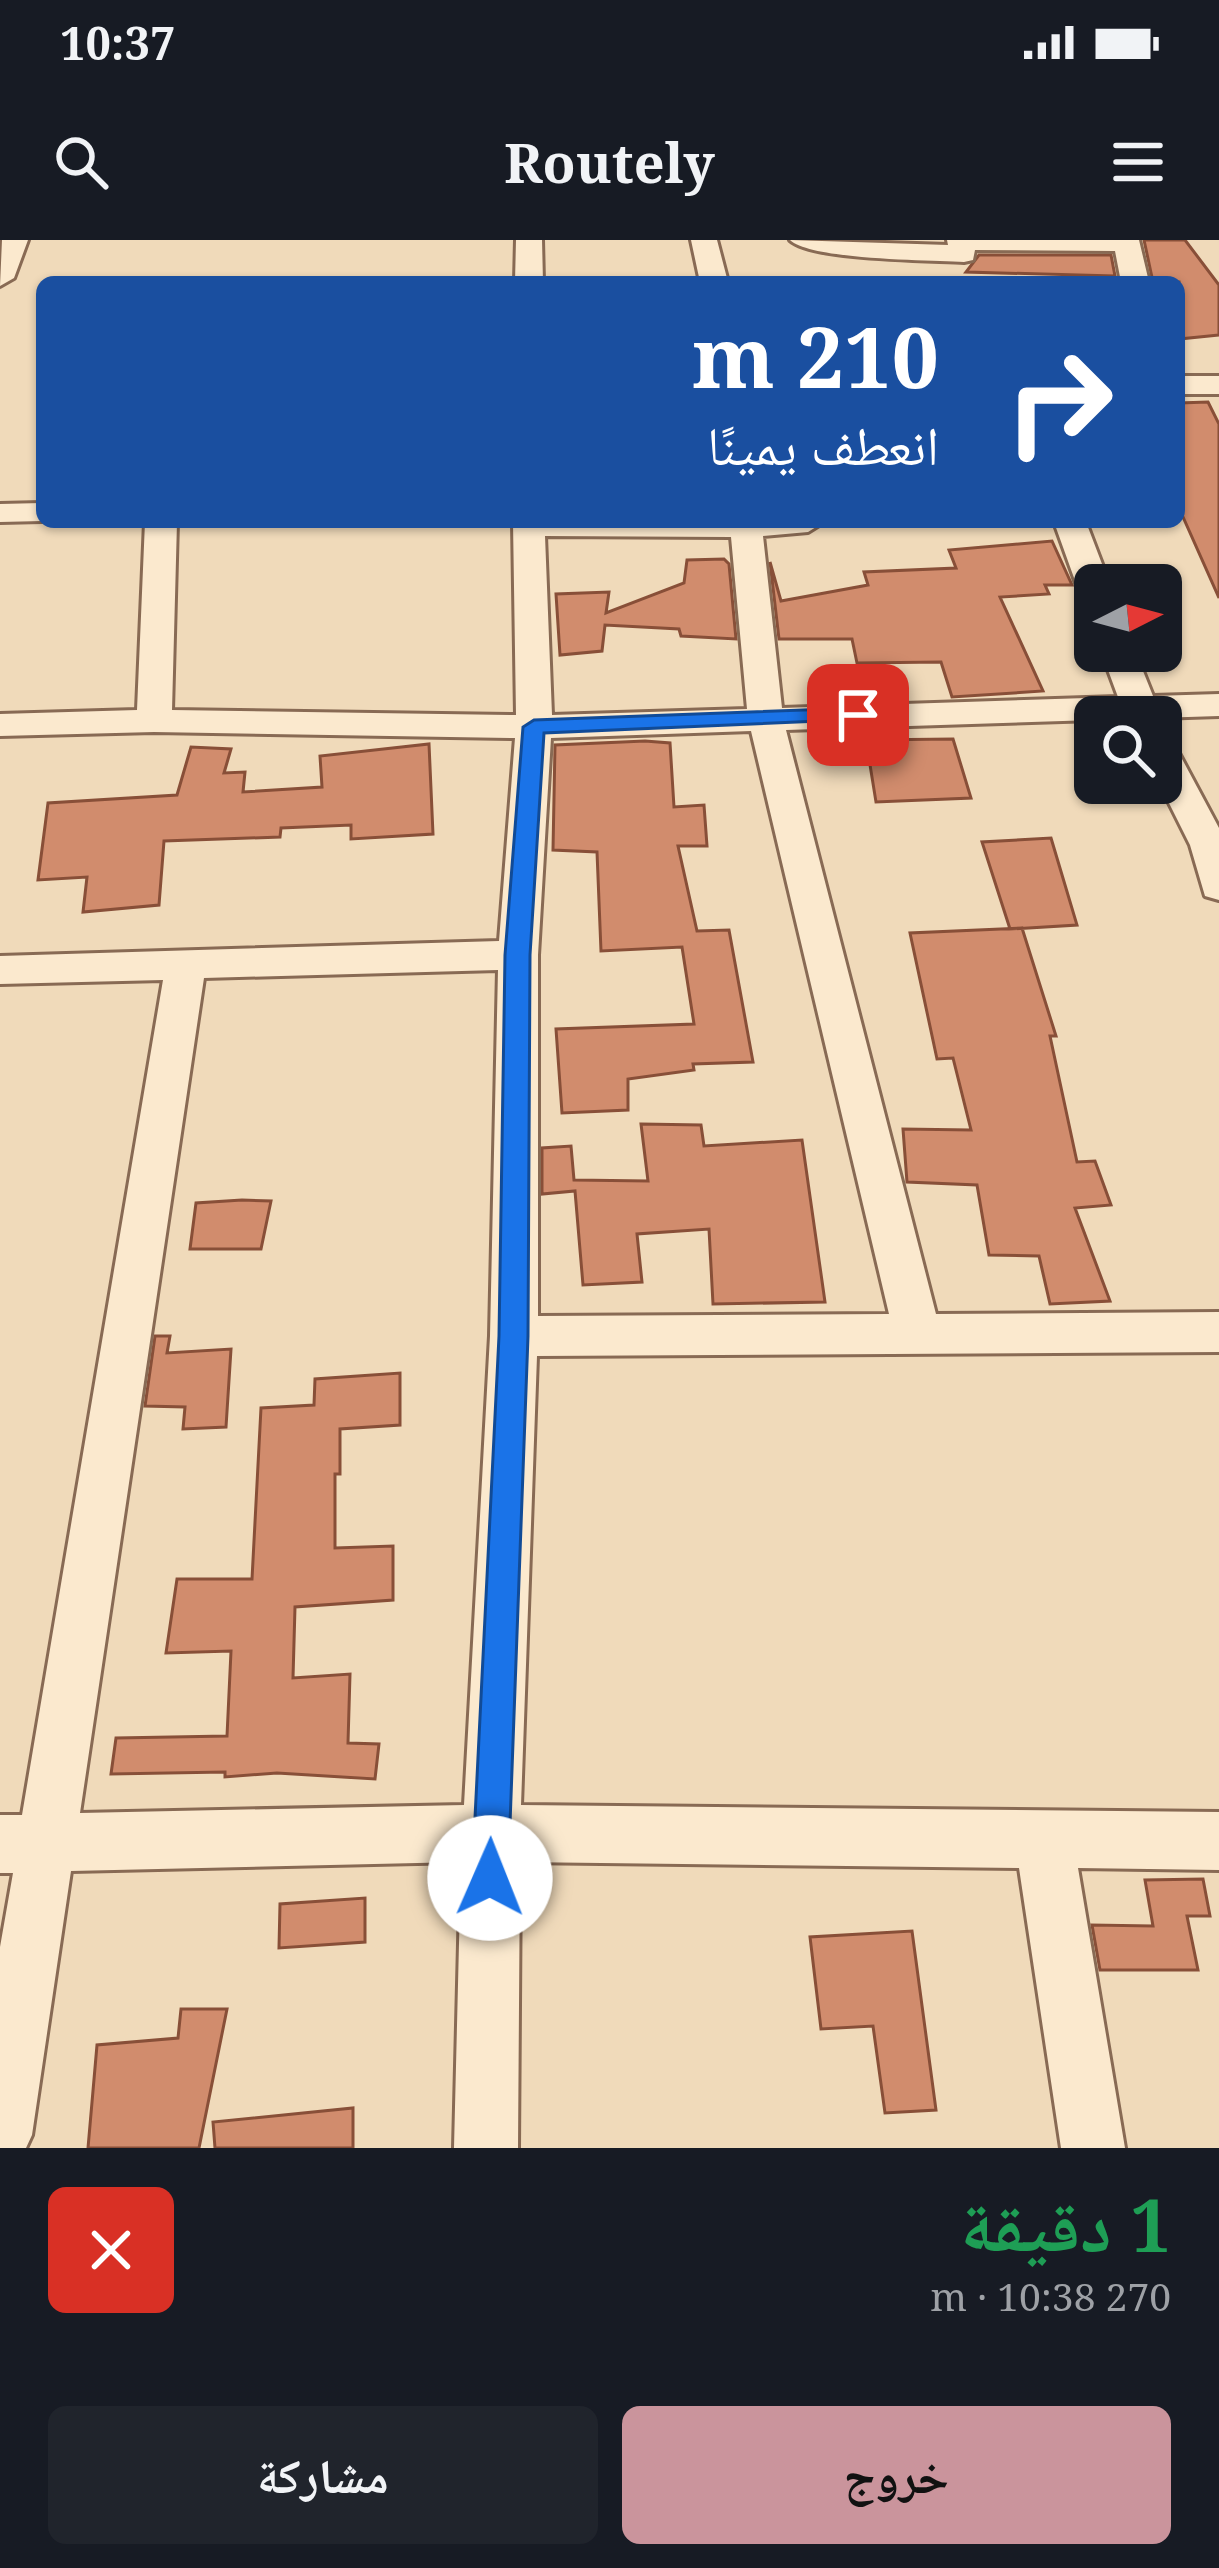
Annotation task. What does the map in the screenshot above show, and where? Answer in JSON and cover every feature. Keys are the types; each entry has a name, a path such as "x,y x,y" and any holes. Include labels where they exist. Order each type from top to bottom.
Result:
{"street":[{"path":"529,276 530,240"},
{"path":"704,240 713,276"},
{"path":"803,240 868,249 1126,242 1134,276"},
{"path":"960,245 973,276"},
{"path":"1185,385 1219,385"},
{"path":"0,512 36,512"},
{"path":"154,721 161,528"},
{"path":"486,2148 490,1833 514,1336 518,955 534,727 530,528"},
{"path":"746,528 765,716 917,1331"},
{"path":"1072,528 1086,564"},
{"path":"1182,709 1219,705"},
{"path":"0,725 154,721 534,727 765,716 1074,714"},
{"path":"1182,793 1209,845 1219,887"},
{"path":"0,970 518,955"},
{"path":"0,2134 24,1843 186,964"},
{"path":"514,1336 1219,1332"},
{"path":"24,1843 490,1833 1219,1840"},
{"path":"1044,1839 1093,2148"}],"building":[{"path":"1144,240 1185,240 1219,285 1219,335 1185,338 1185,276 1152,276"},
{"path":"979,255 1111,255 1115,276 966,272"},
{"path":"1208,402 1219,424 1219,598 1185,522 1185,403"},
{"path":"1052,541 1072,585 1045,585 1049,594 1000,597 1043,691 952,697 941,662 857,663 852,639 779,639 770,562 781,601 868,585 864,572 956,568 949,550"},
{"path":"724,559 729,564 736,639 681,636 679,629 605,625 602,651 560,655 556,594 609,592 606,613 684,583 687,560"},
{"path":"953,739 971,798 876,802 866,740"},
{"path":"670,743 674,807 704,805 707,846 678,846 697,931 729,930 753,1062 693,1064 694,1070 628,1079 628,1110 562,1113 556,1029 694,1024 682,947 601,951 597,852 553,850 555,745"},
{"path":"429,744 433,834 351,839 351,825 281,828 280,837 164,841 159,905 83,912 87,877 38,880 48,803 177,795 191,747 231,749 224,773 245,772 243,792 322,787 320,756"},
{"path":"1051,838 1077,925 1010,929 982,842"},
{"path":"1022,928 1056,1036 1050,1036 1077,1162 1095,1161 1111,1205 1075,1208 1110,1301 1050,1304 1039,1256 989,1255 977,1185 907,1182 903,1129 971,1130 953,1058 937,1059 910,933"},
{"path":"641,1124 701,1125 704,1146 802,1140 825,1302 713,1304 709,1229 637,1234 642,1282 583,1285 575,1191 542,1194 542,1148 571,1146 574,1180 648,1181"},
{"path":"271,1201 261,1249 190,1249 196,1203"},
{"path":"155,1336 170,1336 167,1353 231,1349 226,1427 183,1429 185,1407 145,1406"},
{"path":"400,1373 400,1425 340,1429 340,1474 335,1474 335,1548 393,1546 393,1600 295,1607 293,1678 350,1674 348,1743 379,1744 375,1779 277,1773 225,1777 225,1772 111,1774 116,1738 227,1736 231,1651 166,1653 177,1579 252,1579 261,1408 314,1405 315,1379"},
{"path":"1203,1879 1210,1916 1187,1916 1198,1970 1100,1970 1092,1925 1153,1926 1145,1880"},
{"path":"365,1898 365,1942 279,1948 280,1904"},
{"path":"912,1931 936,2110 885,2113 873,2026 821,2029 810,1937"},
{"path":"181,2009 227,2009 199,2148 88,2148 97,2045 178,2038"},
{"path":"353,2108 353,2148 215,2148 213,2122"}],"route":[{"path":"490,1878 514,1336 518,955 534,727 858,715"}]}
